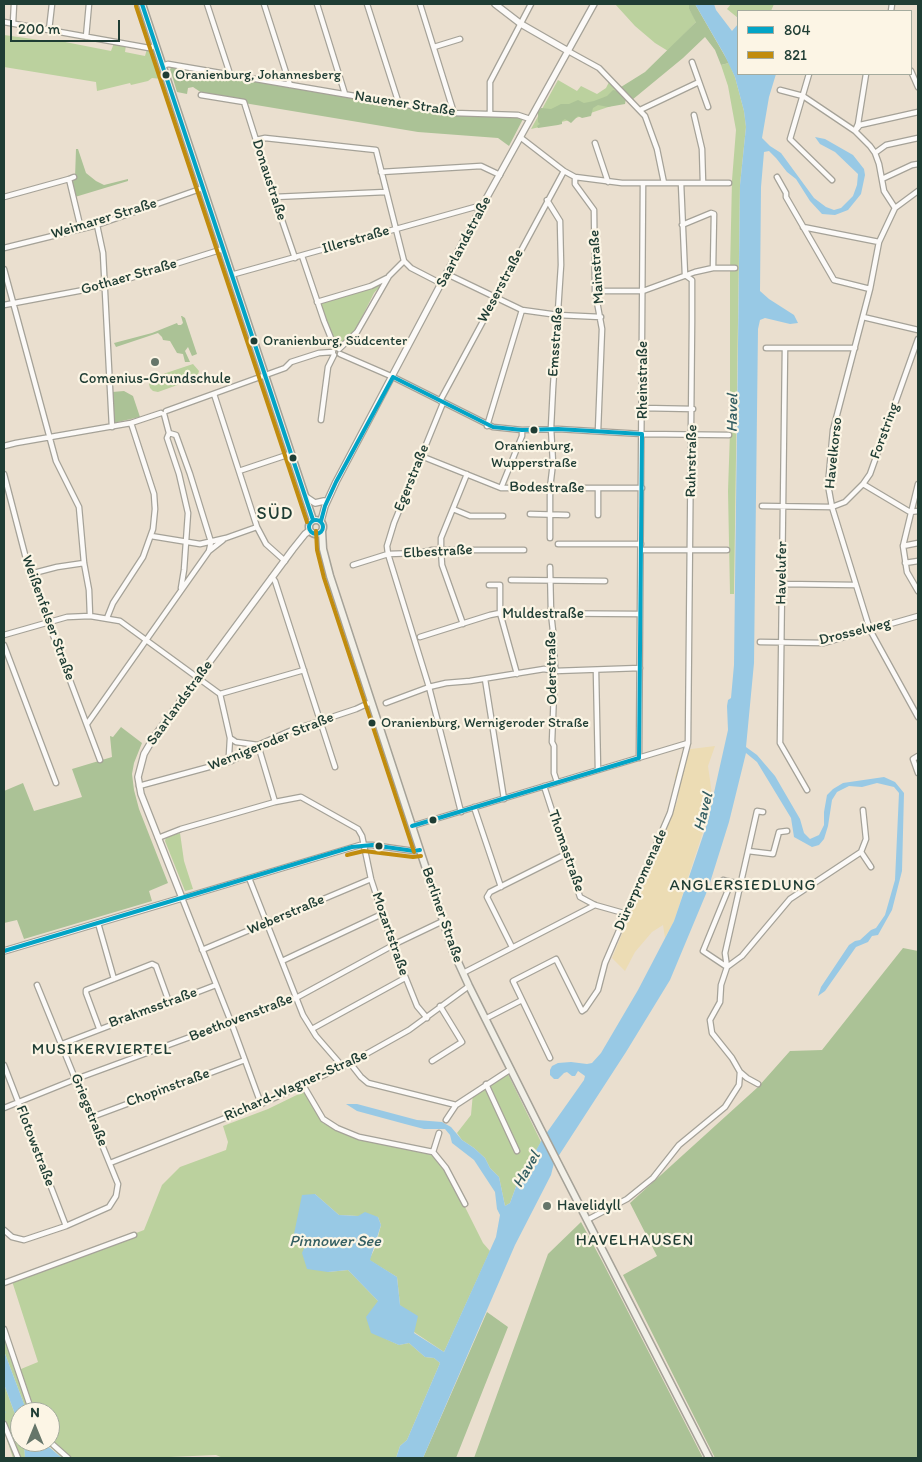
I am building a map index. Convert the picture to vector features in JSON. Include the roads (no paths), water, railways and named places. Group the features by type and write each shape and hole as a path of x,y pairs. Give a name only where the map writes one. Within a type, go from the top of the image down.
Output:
{"main road":[{"path":"142,4 304,496 317,520 309,524 309,531 319,533"},
{"name":"Berliner Straße","path":"317,520 323,525 319,533 323,549 371,702 443,921 463,973 560,1168 709,1458"}],"street":[{"path":"13,23 14,4"},
{"path":"49,30 52,4"},
{"path":"86,36 89,4"},
{"path":"207,4 230,74"},
{"path":"264,4 290,85"},
{"path":"317,4 345,94"},
{"path":"368,4 399,104"},
{"path":"420,4 454,113"},
{"path":"495,4 521,24 599,68 640,110 646,118 654,140 664,183"},
{"path":"490,114 490,82 531,4"},
{"name":"Saarlandstraße","path":"317,520 481,208 594,4"},
{"path":"4,22 149,48 156,46"},
{"path":"434,47 460,40"},
{"path":"692,62 708,107"},
{"name":"Nauener Straße","path":"162,66 168,64 454,113 518,115 530,119"},
{"path":"912,73 918,87"},
{"path":"809,75 790,139 832,180"},
{"path":"855,131 858,124 866,75"},
{"path":"640,110 699,82"},
{"path":"780,90 803,96 855,131 875,154 879,164 884,191 895,208"},
{"name":"Donaustraße","path":"201,94 244,102 295,258"},
{"path":"855,131 860,125 918,112"},
{"path":"694,114 702,149 703,183"},
{"path":"520,137 564,171 575,177 608,182 729,183"},
{"path":"256,140 265,138 376,150 404,261 412,268 442,284"},
{"path":"875,154 886,145 918,138"},
{"path":"595,143 608,182"},
{"path":"882,179 918,164"},
{"path":"381,172 481,166 500,175"},
{"name":"Weserstraße","path":"441,402 564,171"},
{"name":"Mainstraße","path":"575,177 576,184 594,210 595,291 602,329 598,431"},
{"path":"4,197 71,178 81,229"},
{"path":"777,178 834,280 870,289"},
{"name":"Rheinstraße","path":"639,758 644,183"},
{"name":"Ruhrstraße","path":"681,183 685,275 692,280 688,743"},
{"name":"Weimarer Straße","path":"4,248 98,224 203,188"},
{"name":"Havelkorso","path":"918,191 895,208 879,242 870,289 834,430 828,485 832,507 870,630 918,717"},
{"path":"274,197 386,192"},
{"name":"Emsstraße","path":"547,200 560,221 561,265 551,428 553,463 550,488 550,538"},
{"name":"Illerstraße","path":"231,275 395,228 475,207 481,208"},
{"path":"682,224 710,213 714,214 713,268"},
{"path":"98,224 103,253 112,427"},
{"path":"804,228 879,242"},
{"name":"Gothaer Straße","path":"4,305 105,286 223,249"},
{"path":"302,256 336,352"},
{"path":"321,420 328,367 336,352 357,332 389,276 404,261"},
{"path":"595,291 643,291 685,275 713,268 735,268"},
{"path":"4,269 56,461 79,507 84,562 89,590 90,616"},
{"path":"448,274 522,310 558,315 601,317"},
{"path":"318,302 371,286 389,276"},
{"path":"487,426 522,310"},
{"path":"862,317 918,330"},
{"name":"Forstring","path":"832,507 845,502 870,474 918,339"},
{"path":"766,348 855,348"},
{"name":"Havelufer","path":"785,348 780,743 808,790"},
{"path":"4,446 131,423 285,368 291,362 319,353 336,352 393,377 487,426 522,430 551,428 642,434 729,435"},
{"path":"214,394 257,527 266,544 285,560"},
{"name":"Egerstraße","path":"388,554 387,546 394,523 441,402"},
{"path":"642,408 692,409"},
{"path":"163,413 170,433 167,438 188,513 184,570 179,593"},
{"path":"108,618 113,602 143,557 151,536 155,510 154,494 131,423"},
{"path":"501,488 522,436 522,430"},
{"path":"170,433 176,435 211,542 209,551"},
{"path":"239,471 290,454"},
{"name":"Bodestraße","path":"426,458 501,488 642,488"},
{"name":"Weißenfelser Straße","path":"4,474 30,574 100,760"},
{"path":"462,624 442,565 441,538 467,474"},
{"name":"Saarlandstraße","path":"317,520 324,500 336,482"},
{"path":"863,484 910,512 918,511"},
{"path":"918,484 902,546 907,572 918,591"},
{"path":"598,489 598,515"},
{"path":"304,496 315,503 324,500"},
{"path":"762,506 832,507"},
{"path":"453,509 470,516 503,516"},
{"path":"530,514 567,515"},
{"path":"151,536 200,544 226,538 257,527"},
{"name":"Saarlandstraße","path":"182,898 143,802 139,786 139,769 146,749 272,577 302,537 309,531"},
{"path":"87,724 209,551 226,538"},
{"path":"902,546 918,543"},
{"path":"558,544 641,544"},
{"name":"Elbestraße","path":"353,565 388,554 441,550 524,550"},
{"path":"641,550 728,550"},
{"path":"388,554 429,687 461,812"},
{"path":"905,563 918,561"},
{"path":"30,574 84,562"},
{"name":"Oderstraße","path":"550,567 555,671 552,742 554,746 554,773 557,782"},
{"path":"272,577 276,581 335,767"},
{"path":"511,580 604,581"},
{"path":"782,584 856,585"},
{"path":"489,585 500,585 500,613 517,674"},
{"name":"Muldestraße","path":"420,637 500,613 640,614"},
{"path":"4,634 67,617 90,616 120,620 220,694 230,738 230,761"},
{"name":"Drosselweg","path":"760,642 824,643 918,616"},
{"path":"4,644 56,783"},
{"path":"386,702 446,683 485,679 544,669 555,671 640,668"},
{"path":"220,694 304,670"},
{"path":"596,670 598,770"},
{"path":"485,679 504,799"},
{"name":"Wernigeroder Straße","path":"139,786 230,761 258,745 371,702"},
{"path":"230,738 236,742 258,745 275,802"},
{"path":"412,826 688,743"},
{"name":"Dürerpromenade","path":"522,1000 513,981 556,959 582,1011 598,990 605,963 670,813 688,743"},
{"path":"918,756 913,759 918,773"},
{"name":"Thomastraße","path":"544,786 580,897 595,905 627,914"},
{"path":"158,838 181,829 275,802 301,797 358,829 364,845"},
{"path":"474,808 501,887"},
{"path":"727,967 742,956 790,899 861,852 866,839 863,810"},
{"path":"758,1084 740,1072 732,1058 712,1033 710,1020 720,1002 721,984 727,967 726,953 757,811 763,812"},
{"path":"748,851 773,854 779,832 786,831"},
{"path":"4,951 352,847 364,845 414,851 420,850"},
{"name":"Mozartstraße","path":"364,845 371,879 393,946 416,1006 427,1018"},
{"path":"861,852 871,867"},
{"path":"512,948 487,898 490,892 566,854"},
{"path":"249,878 296,998 316,1036 343,1066"},
{"name":"Weberstraße","path":"202,950 371,879"},
{"path":"723,880 740,884"},
{"path":"727,967 703,951 728,890"},
{"path":"182,898 261,1104"},
{"path":"463,973 595,905"},
{"path":"282,962 382,914"},
{"name":"Beethovenstraße","path":"4,1108 76,1079 296,998 443,921"},
{"path":"98,923 114,979"},
{"path":"99,1028 86,990 152,964 156,966 169,1002"},
{"path":"312,1029 405,978"},
{"name":"Griegstraße","path":"37,985 118,1184 116,1196 109,1207 66,1226"},
{"name":"Brahmsstraße","path":"62,1044 99,1028 216,985"},
{"name":"Richard-Wagner-Straße","path":"110,1163 261,1104 350,1063 427,1018 440,1006 469,986"},
{"path":"485,1019 522,1000 550,1058"},
{"path":"432,1061 462,1042 440,1006"},
{"name":"Chopinstraße","path":"92,1117 245,1060"},
{"path":"350,1063 360,1078 368,1083 456,1105"},
{"name":"Flotowstraße","path":"4,1065 66,1226"},
{"path":"446,1120 456,1105 511,1069"},
{"path":"587,1220 628,1199 653,1178 679,1145 725,1107 740,1085 740,1072"},
{"path":"486,1084 517,1151"},
{"path":"303,1085 323,1119 337,1128 359,1137 433,1152 446,1168 465,1204"},
{"path":"433,1152 439,1133"},
{"path":"4,1230 12,1237 24,1240 66,1226"},
{"path":"4,1283 134,1235"},
{"path":"4,1330 29,1402"},
{"path":"4,1424 18,1458"}],"water":[{"path":"695,4 714,4 716,10 732,31 737,25 737,75 776,75 769,97 762,138 781,153 814,198 826,207 834,210 841,208 853,196 858,174 835,152 820,144 815,137 825,139 853,155 864,169 865,175 861,194 848,210 835,215 822,214 810,201 796,179 787,172 769,151 764,152 761,187 760,291 794,315 798,323 790,324 765,318 760,320 758,329 754,663 746,747 757,755 775,776 800,819 804,833 810,839 819,835 824,825 827,795 833,789 843,783 884,777 895,782 904,793 902,871 892,910 878,935 872,936 868,942 856,947 825,991 818,996 821,987 849,945 860,940 876,928 885,915 895,880 899,793 894,787 877,783 862,787 849,786 837,792 832,800 824,839 819,845 812,847 794,837 791,818 757,762 746,753 729,822 708,889 670,980 554,1163 551,1175 515,1245 423,1458 396,1458 400,1446 407,1440 440,1363 434,1358 425,1357 409,1343 399,1345 371,1333 366,1317 378,1301 348,1270 328,1272 307,1269 302,1253 306,1244 299,1241 294,1234 302,1195 315,1194 339,1215 358,1216 365,1212 378,1217 381,1225 370,1260 397,1277 400,1305 418,1316 414,1333 444,1352 496,1237 500,1215 497,1209 495,1192 474,1160 452,1143 450,1135 445,1129 424,1129 357,1111 346,1104 357,1104 417,1120 442,1122 451,1127 462,1140 485,1158 490,1168 499,1177 505,1206 510,1203 517,1184 543,1138 584,1080 585,1076 578,1071 575,1076 567,1072 558,1079 554,1079 550,1075 552,1066 558,1063 571,1062 592,1063 601,1053 638,990 674,921 707,824 728,730 727,706 728,700 731,698 734,665 740,185 746,127 735,77"},
{"path":"4,1351 23,1402 11,1402 4,1384"},
{"path":"25,1452 55,1452 62,1458 25,1458"}],"waterway":[{"path":"4,1408 4,1414"}],"place":[{"name":"Oranienburg, Johannesberg","path":"166,75"},
{"name":"Oranienburg, Südcenter","path":"254,341"},
{"name":"Comenius-Grundschule","path":"155,362"},
{"name":"Oranienburg, Wupperstraße","path":"534,430"},
{"name":"Oranienburg, Wernigeroder Straße","path":"372,723"},
{"name":"Havelidyll","path":"547,1206"}],"district":[{"name":"SÜD","path":"275,514"},
{"name":"ANGLERSIEDLUNG","path":"743,886"},
{"name":"MUSIKERVIERTEL","path":"102,1050"},
{"name":"HAVELHAUSEN","path":"635,1241"}],"water label":[{"name":"Havel","path":"733,413"},
{"name":"Havel","path":"704,812"},
{"name":"Havel","path":"527,1170"},
{"name":"Pinnower See","path":"335,1242"}]}
